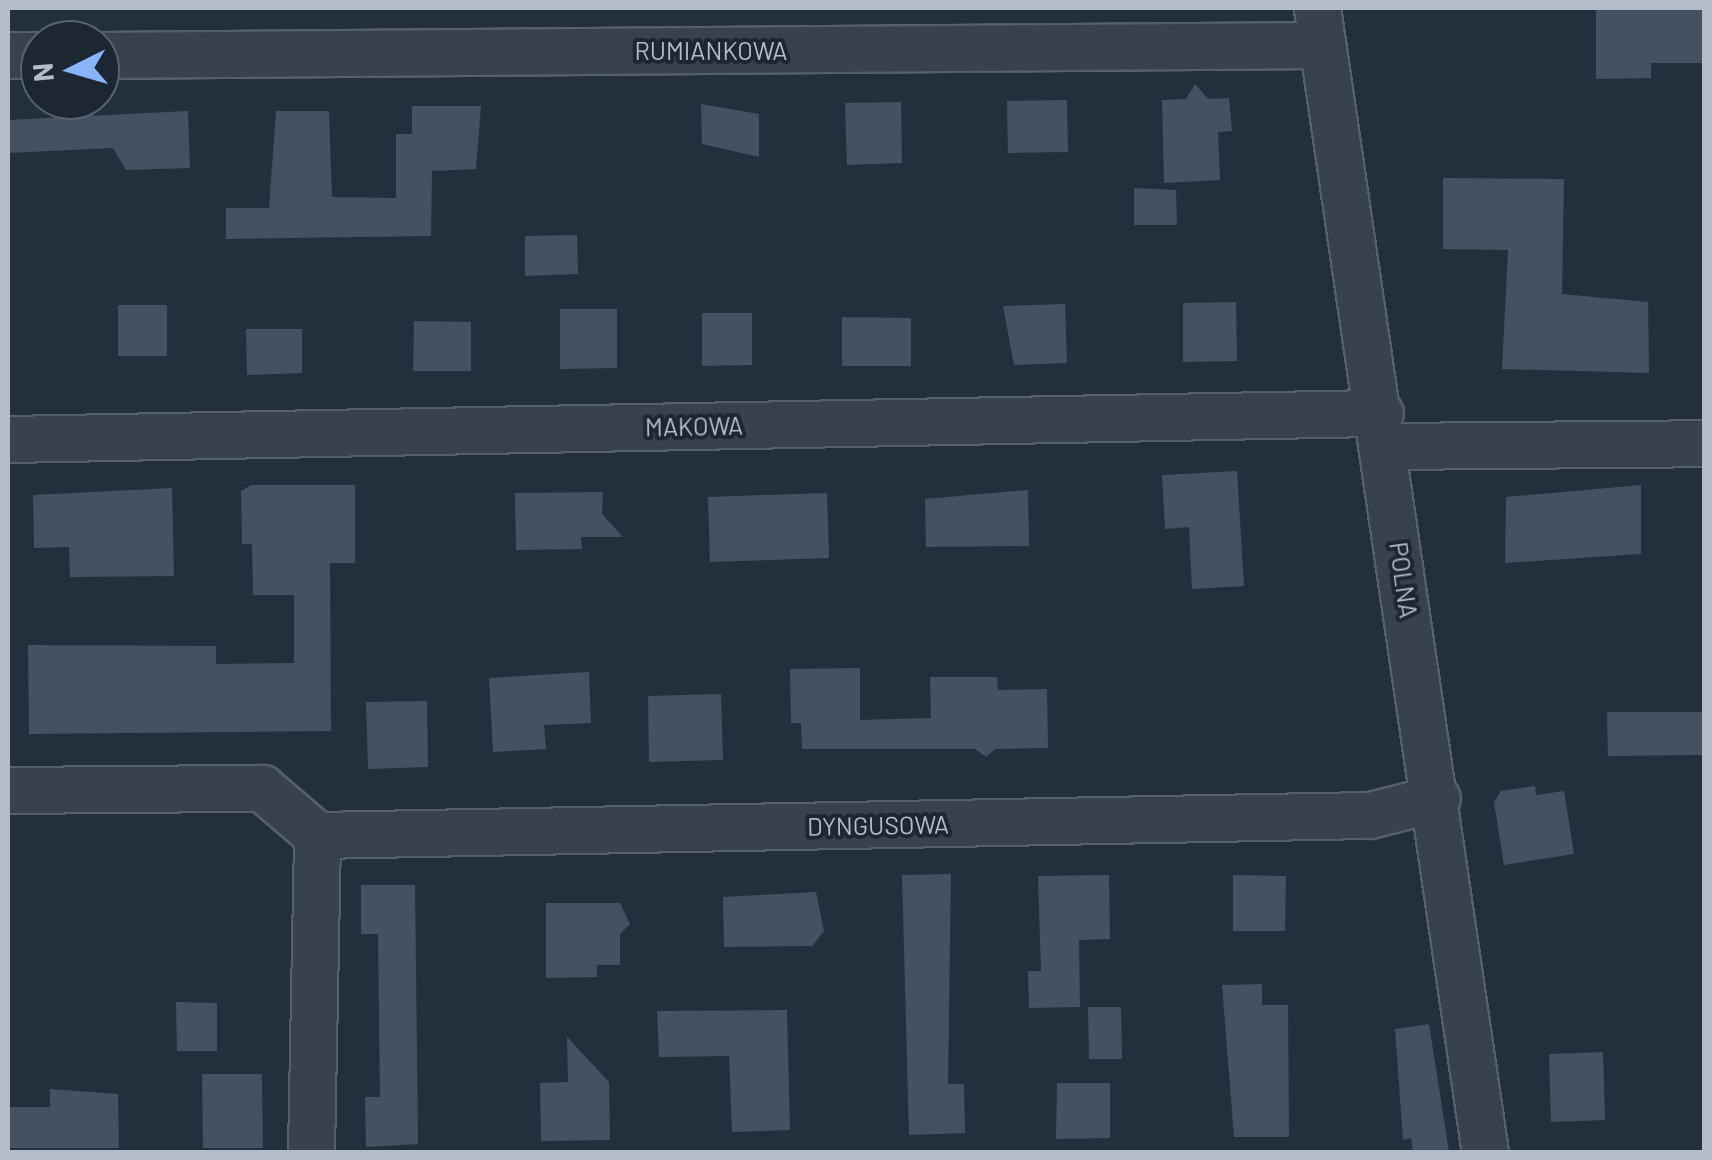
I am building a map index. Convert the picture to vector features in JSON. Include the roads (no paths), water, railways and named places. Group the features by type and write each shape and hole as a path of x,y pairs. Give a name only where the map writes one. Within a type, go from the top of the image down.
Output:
{"street":[{"name":"RUMIANKOWA","path":"120,55 1320,26"},
{"name":"POLNA","path":"1320,26 1437,798 1485,1152"},
{"name":"MAKOWA","path":"8,439 1382,429 1704,443"},
{"path":"8,790 262,788 316,836 311,1152"},
{"name":"DYNGUSOWA","path":"316,836 1370,815 1437,798"}]}
